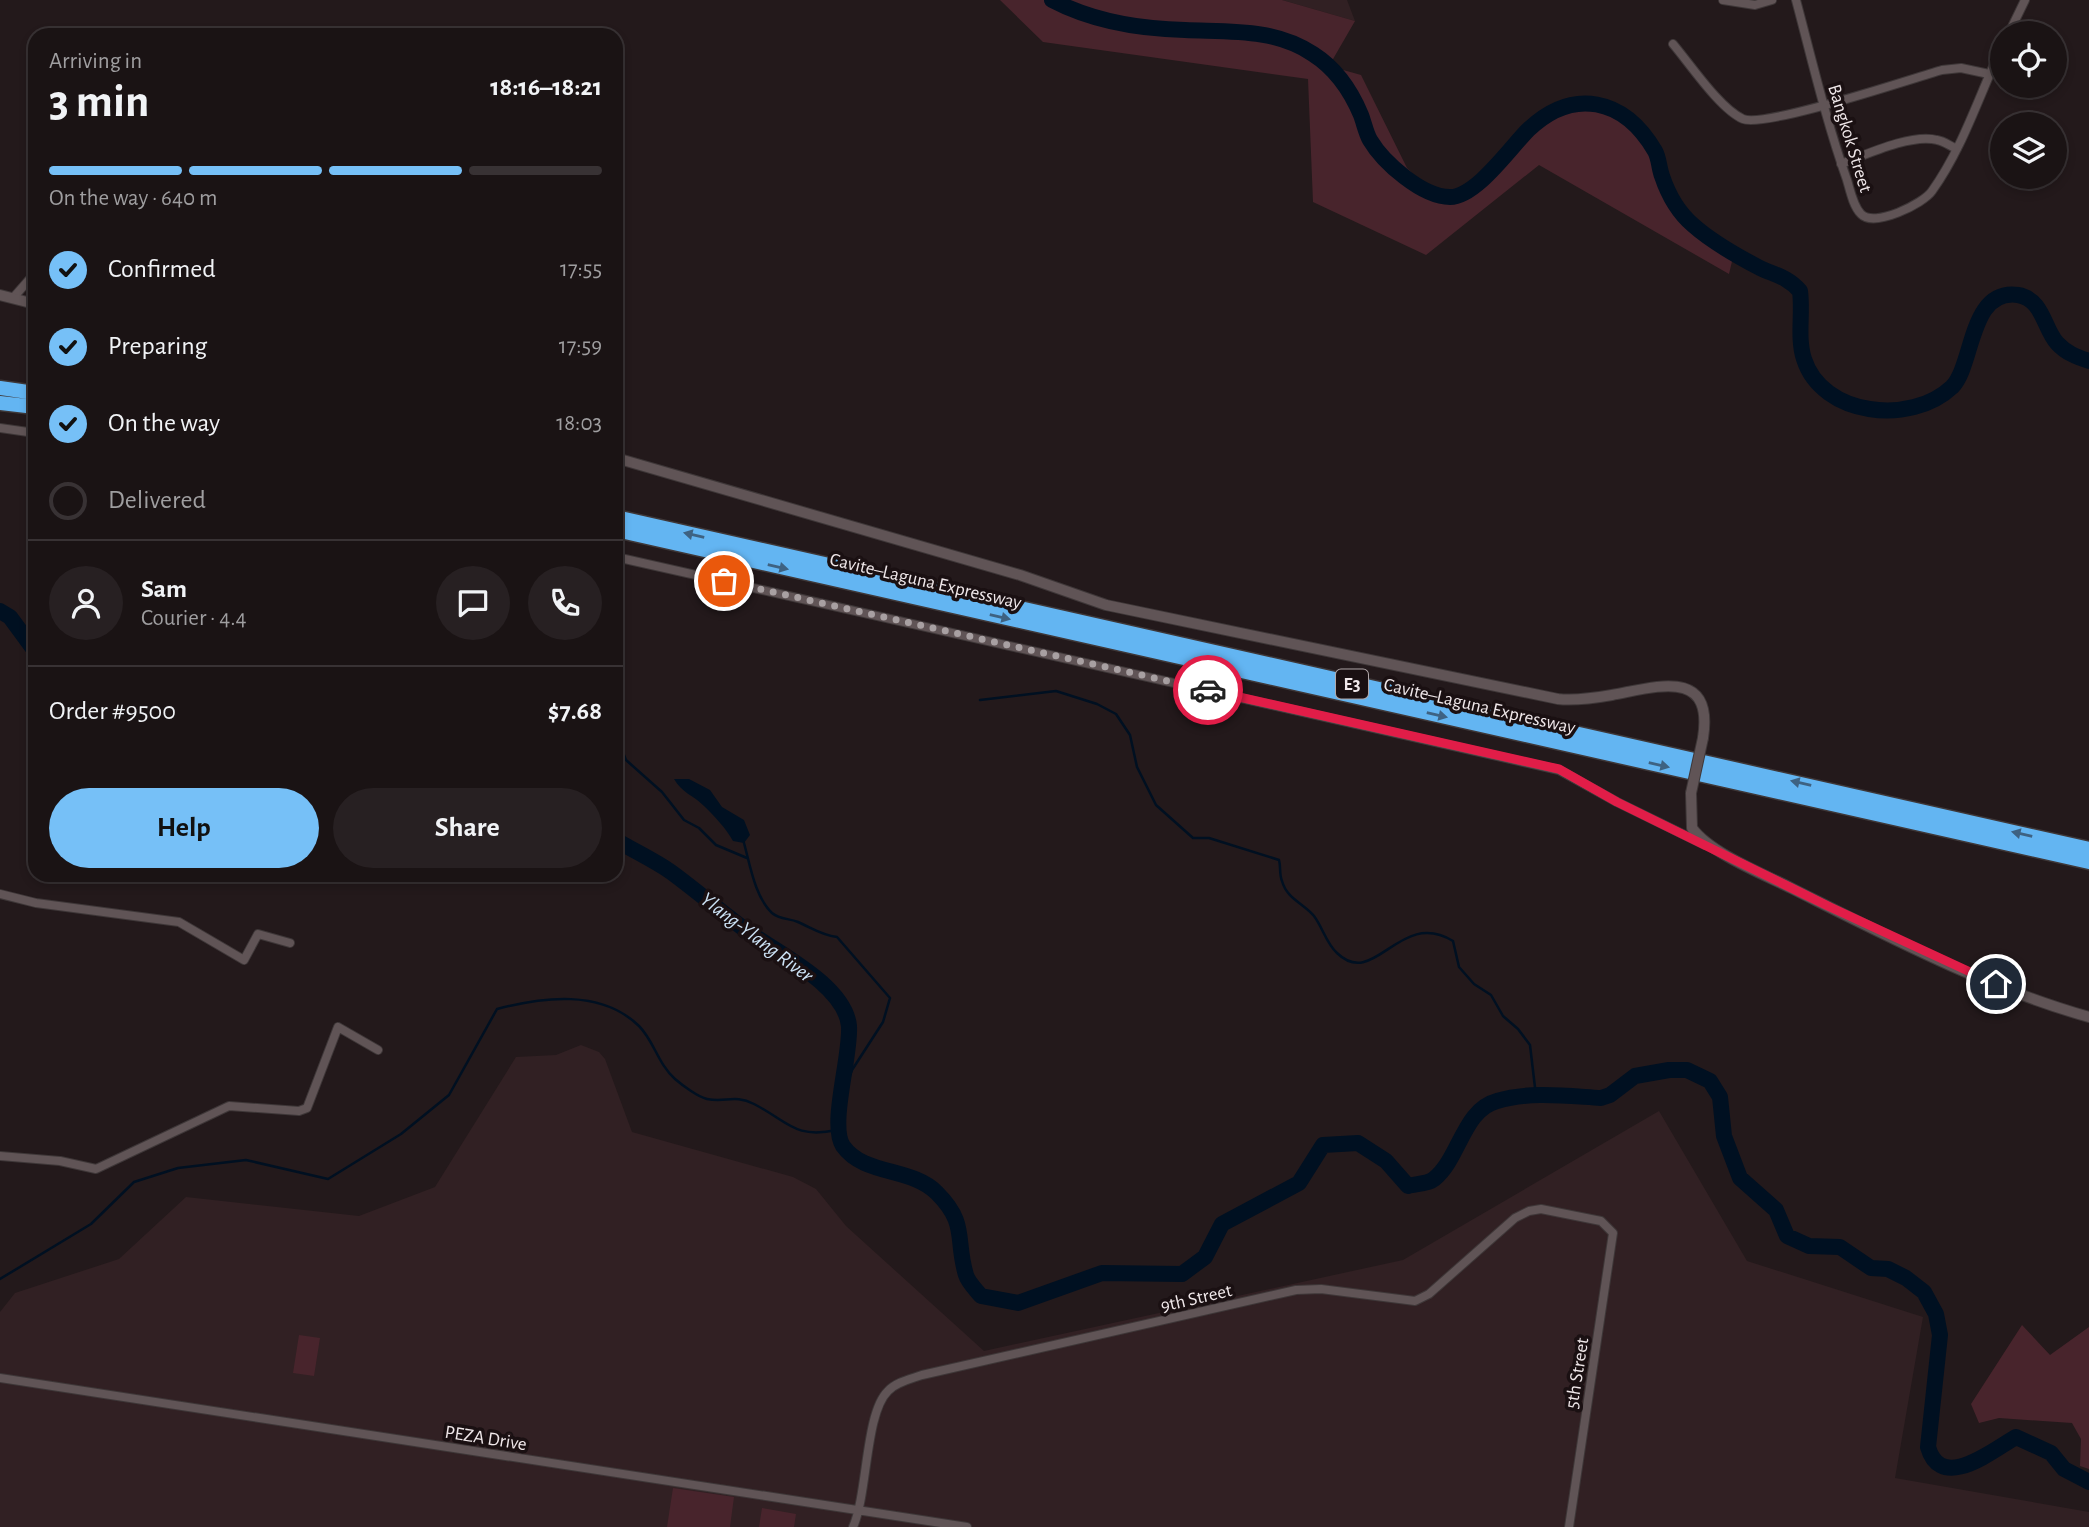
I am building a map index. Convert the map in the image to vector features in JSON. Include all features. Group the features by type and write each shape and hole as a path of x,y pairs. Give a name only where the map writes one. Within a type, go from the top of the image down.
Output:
{"highway":[{"path":"0,388 28,392"},
{"path":"0,402 28,406"},
{"name":"Cavite–Laguna Expressway","path":"623,519 2089,849"},
{"name":"Cavite–Laguna Expressway","path":"623,532 2089,862"}],"street":[{"path":"1724,0 1755,5 1772,0"},
{"name":"Bangkok Street","path":"1796,0 1841,164 1858,211 1865,217 1878,219 1927,197 1957,149 1989,74"},
{"path":"2015,21 2025,0"},
{"path":"1673,44 1733,113 1751,122 1824,105 1942,70 1961,68 1989,74"},
{"path":"1841,164 1876,150 1925,139 1935,139 1957,149"},
{"path":"13,298 28,282"},
{"path":"0,295 28,302"},
{"path":"0,428 28,432"},
{"path":"623,460 1020,575 1106,605 1206,627 1558,699 1595,698 1668,685 1681,687 1695,694 1704,707 1703,737 1690,793 1692,828 1734,858"},
{"path":"623,559 1559,769 1617,802 1854,919 2027,997 2089,1017"},
{"path":"0,894 36,903 179,922 244,960 258,934 289,943"},
{"path":"0,1156 60,1161 96,1169 229,1106 299,1111 306,1108 338,1027 378,1050"},
{"name":"9th Street","path":"853,1527 860,1510 876,1413 888,1391 897,1384 922,1375 1296,1290 1321,1289 1415,1301 1429,1294 1515,1218 1528,1211 1541,1209 1601,1221 1608,1225"},
{"name":"5th Street","path":"1569,1527 1613,1233 1608,1225"},
{"name":"PEZA Drive","path":"0,1378 967,1527"},
{"name":"9th Street","path":"860,1510 862,1527"}],"shaded area":[{"path":"1000,0 1282,0 1355,21 1329,66 1361,75 1407,168 1431,192 1449,197 1468,192 1503,157 1526,126 1575,101 1597,104 1639,129 1656,153 1674,202 1691,223 1734,253 1729,274 1539,165 1426,255 1313,202 1308,79 1043,42"},
{"path":"1282,0 1347,0 1355,21"},
{"path":"581,1045 599,1052 605,1059 632,1132 793,1177 816,1189 846,1226 984,1351 1403,1260 1659,1111 1747,1261 1923,1317 1895,1478 2089,1512 2089,1527 0,1527 0,1312 15,1293 119,1259 186,1197 359,1216 435,1187 516,1057 556,1055"},
{"path":"2022,1325 2050,1355 2089,1327 2089,1469 2080,1466 2081,1439 2072,1423 1999,1418 1979,1423 1971,1404"},
{"path":"299,1335 320,1338 314,1376 293,1373"},
{"path":"673,1488 734,1497 730,1527 667,1527"},
{"path":"762,1508 796,1514 794,1527 759,1527"}],"water":[{"path":"674,779 689,779 710,790 722,807 744,820 750,835 744,843 733,841 712,814"}],"waterway":[{"path":"1052,0 1083,13 1133,26 1251,33 1298,46 1321,60 1342,81 1357,106 1370,140 1384,158 1404,177 1439,195 1450,197 1471,189 1545,116 1580,104 1597,104 1613,110 1628,119 1655,151 1667,190 1688,220 1725,248 1786,279 1800,291 1804,359 1814,378 1829,393 1848,403 1869,409 1892,410 1914,407 1935,399 1952,387 1965,362 1981,315 1990,303 2002,296 2018,295 2033,302 2057,343 2068,352 2089,361"},
{"name":"Ylang-Ylang River","path":"0,611 10,617 28,641"},
{"path":"980,700 1056,691 1097,704 1116,714 1130,735 1137,767 1156,805 1193,838 1209,838 1279,860 1281,878 1291,897 1314,916 1333,949 1351,962 1364,962 1376,957 1417,934 1434,934 1453,941 1459,967 1474,984 1491,995 1503,1016 1518,1029 1530,1045 1536,1096"},
{"path":"623,752 626,760 662,792 684,820 699,828 716,845 747,858"},
{"path":"744,843 757,890 772,913 837,937 890,998 883,1022 852,1070 842,1097"},
{"name":"Ylang-Ylang River","path":"623,844 671,872 747,931 823,983 835,997 845,1011 849,1026 838,1123 843,1146 852,1156 863,1162 915,1179 937,1193 947,1204 957,1223 966,1275 981,1296 1018,1303 1102,1273 1182,1274 1205,1257 1222,1224 1299,1183 1323,1145 1358,1143 1386,1161 1408,1186 1425,1183 1443,1170 1476,1114 1497,1101 1535,1095 1601,1098 1610,1095 1635,1076 1687,1070 1710,1081 1720,1097 1724,1136 1740,1178 1776,1210 1787,1236 1809,1246 1840,1247 1871,1268 1888,1269 1906,1278 1924,1292 1936,1314 1940,1335 1928,1447 1935,1460 1944,1467 1968,1464 2016,1437 2051,1453 2064,1469 2089,1482"},
{"path":"0,1279 91,1224 134,1182 178,1168 246,1160 328,1179 401,1134 449,1095 497,1009 533,1001 571,999 607,1006 624,1014 639,1026 669,1073 699,1096 714,1100 747,1101 801,1130 837,1130"}],"way so far":[{"path":"724,581 1208,690"}],"route":[{"path":"1208,690 1559,769 1617,802 1830,907 1996,984"}]}
